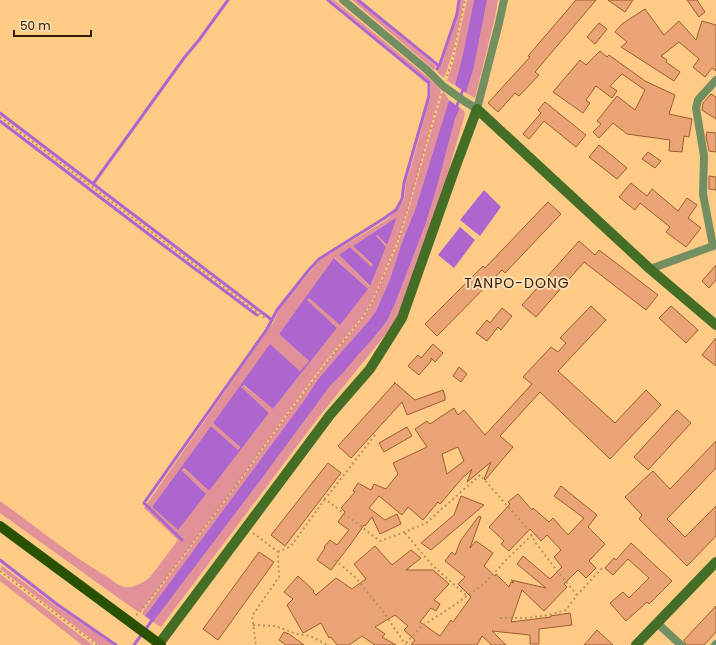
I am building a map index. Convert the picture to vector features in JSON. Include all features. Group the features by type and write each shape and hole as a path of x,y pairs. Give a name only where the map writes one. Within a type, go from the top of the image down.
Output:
{"main road":[{"path":"0,526 158,643"}],"street":[{"path":"344,0 444,86 477,109 650,269 716,325"},
{"path":"158,643 330,416 370,369 402,318 477,109 500,23 504,0"},
{"path":"650,269 715,245 703,194 704,156 696,108 698,100 716,80"},
{"path":"636,645 716,562"},
{"path":"657,623 681,645"}],"path":[{"path":"128,621 142,610 235,487 286,416 362,318 374,299 397,244 452,62 465,0"},
{"path":"0,117 266,319"},
{"path":"278,552 291,546 325,499 375,435"},
{"path":"325,499 380,541 426,523 480,475 528,529 558,572 577,595"},
{"path":"245,528 278,552"},
{"path":"405,532 432,565 467,596"},
{"path":"334,560 356,578 382,610 406,644 422,626 485,583 532,535"},
{"path":"256,645 252,616 279,577 278,552"},
{"path":"500,618 525,618 549,615 566,610 577,595 603,567"},
{"path":"0,571 97,645"},
{"path":"253,625 275,626 297,634 310,636 328,645"}],"shaded area":[{"path":"331,0 334,0 429,78 441,90 408,208 396,244 373,299 362,317 326,361 235,487 142,610 138,612 0,513 0,501 65,549 120,585 125,587 135,586 150,577 178,540 144,508 274,321 279,309 320,260 385,221 397,210 404,200 406,182 431,94 431,83","holes":["397,217 386,245 377,235 375,236 386,247 369,286 339,255 350,247 371,268 373,266 353,246","335,258 367,289 340,324 309,298 307,300 337,328 273,409 243,385 241,388 269,413 209,491 183,468 181,470 178,530 152,507 211,426 238,450 240,447 213,423 270,345 300,371 309,361 279,334"]},
{"path":"352,0 356,0 436,66 434,70"},
{"path":"460,0 464,0 460,20 448,69 444,78 437,72 442,64 458,14"},
{"path":"467,0 474,0 455,85 447,81 453,63"},
{"path":"474,0 487,0 474,67 466,93 455,85"},
{"path":"487,0 498,0 475,98 466,93 474,67"},
{"path":"443,91 449,100 416,207 401,245 390,279 376,311 319,378 303,402 145,616 142,614 143,611 327,362 363,318 374,299 398,244"},
{"path":"449,100 460,108 455,119 426,223 387,321 344,372 330,386 153,622 145,616 303,402 319,378 376,311 390,279 401,245 416,207"},
{"path":"460,108 465,114 440,200 409,289 394,324 318,418 161,627 153,622 330,386 344,372 387,321 426,223 455,119"},
{"path":"484,190 501,207 480,236 460,220"},
{"path":"397,217 387,245 377,235 376,236 386,247 370,286 339,255 350,247 371,267 373,265 353,246"},
{"path":"460,227 475,240 454,268 438,255"},
{"path":"334,258 368,289 340,325 309,298 307,300 337,328 273,409 244,385 241,387 269,413 209,491 184,468 181,470 206,494 178,530 152,507 211,426 238,450 240,447 213,423 270,344 300,371 309,361 279,334"},
{"path":"2,566 56,606 114,645 99,645 0,569"},
{"path":"0,574 93,645 82,645 0,581"}],"building":[{"path":"576,0 596,0 535,72 539,75 519,96 515,93 498,112 488,103 530,57 528,56"},
{"path":"608,0 633,0 625,12"},
{"path":"687,0 697,0 705,12 699,17"},
{"path":"645,9 664,35 679,21 696,40 702,21 716,25 716,71 712,68 705,77 693,67 699,59 679,42 661,56 667,60 666,62 680,72 674,81 621,47 627,42 615,32 622,24"},
{"path":"599,23 607,29 595,44 587,37"},
{"path":"600,51 607,57 609,55 645,81 675,95 669,114 692,119 689,137 684,136 682,152 669,151 670,140 627,134 613,123 599,138 593,132 601,124 597,121 617,96 635,110 645,90 622,74 610,86 617,91 612,98 596,86 586,100 590,103 583,113 553,92 580,60 586,65"},
{"path":"711,94 716,97 716,119 702,110 703,103"},
{"path":"545,102 586,135 576,147 544,121 529,139 523,134 541,113 538,110"},
{"path":"707,132 716,133 716,152 709,151 706,136"},
{"path":"599,145 627,168 617,179 589,157"},
{"path":"648,152 661,161 655,168 642,159"},
{"path":"709,176 716,177 716,190 709,189"},
{"path":"631,183 647,196 652,189 678,211 687,198 697,205 688,218 701,228 686,247 666,232 670,227 640,203 635,210 619,197"},
{"path":"548,202 561,214 505,273 502,270 437,336 425,324 483,266 485,268"},
{"path":"579,241 595,255 599,250 658,295 646,310 584,262 536,317 522,305"},
{"path":"716,265 716,280 709,288 702,281"},
{"path":"591,306 606,320 558,371 615,423 646,390 661,405 610,459 540,392 500,436 513,447 485,480 484,479 491,462 467,482 472,469 440,504 438,502 423,520 408,507 402,515 379,496 369,508 385,520 397,514 401,524 380,534 372,517 365,526 364,525 331,570 317,560 325,548 324,547 330,540 337,545 349,530 338,522 345,512 341,508 355,492 353,491 358,483 371,490 374,484 386,489 398,474 393,463 427,447 415,429 427,421 430,424 454,408 458,415 464,410 485,435 532,384 523,377 551,347 558,352 566,343 560,338","holes":["458,447 464,461 447,474 442,454"]},
{"path":"671,306 698,330 686,343 659,318"},
{"path":"502,308 512,316 501,330 498,327 487,341 476,333 487,320 490,323"},
{"path":"716,338 716,366 702,355"},
{"path":"433,344 443,353 435,362 431,358 431,361 419,375 408,366 418,355 421,358"},
{"path":"459,367 467,374 461,382 453,376"},
{"path":"394,382 415,400 443,390 445,400 407,415 402,402 351,458 338,446 395,383"},
{"path":"677,410 691,423 648,470 634,457"},
{"path":"407,427 412,436 384,452 379,443"},
{"path":"716,441 716,468 667,519 685,537 716,506 716,536 687,566 639,519 642,515 625,497 653,471 670,489"},
{"path":"328,463 341,473 285,546 271,535"},
{"path":"561,486 597,515 588,527 605,544 589,561 596,568 586,578 578,570 564,584 567,587 544,611 522,590 511,622 570,613 572,625 539,629 539,644 530,644 530,635 492,631 506,645 492,645 482,636 477,645 411,645 415,640 404,630 408,626 395,615 375,627 385,634 382,637 396,645 375,645 362,636 349,645 337,645 331,637 329,638 321,623 303,633 287,605 293,599 284,592 298,576 314,591 313,592 316,595 336,578 352,589 366,579 354,564 375,546 392,565 411,550 421,558 406,570 433,570 449,584 434,600 440,604 436,611 431,608 420,622 440,636 451,620 453,622 471,597 458,584 465,577 445,561 452,552 455,555 461,540 479,516 481,517 470,548 476,541 493,553 484,566 495,576 496,574 509,587 511,582 514,583 511,580 546,588 517,564 523,556 550,579 562,567 554,557 561,550 547,535 541,541 530,529 509,551 501,544 504,541 489,527 510,504 508,502 518,494 532,510 533,508 549,522 553,518 568,535 584,518 554,496"},
{"path":"461,496 484,505 431,550 421,543 454,515"},
{"path":"631,543 672,581 649,604 647,602 626,621 610,603 623,592 629,598 649,578 628,559 613,575 605,568 614,558 616,560"},
{"path":"259,552 274,562 218,640 203,629"},
{"path":"716,606 716,632 704,645 686,645 684,640"},
{"path":"597,630 613,645 584,645"},
{"path":"284,632 304,645 286,645 279,640"}],"waterway":[{"path":"93,184 228,0"},
{"path":"328,0 429,83"},
{"path":"358,0 439,66"},
{"path":"437,69 457,14 459,0"},
{"path":"182,540 144,503 267,329 277,310 308,271 319,259 396,210 402,199 404,183 429,96 429,82"},
{"path":"456,108 464,87"},
{"path":"0,113 272,320"},
{"path":"0,121 257,315"},
{"path":"0,560 58,605 116,645"},
{"path":"134,645 153,619"}],"district":[{"name":"TANPO-DONG","path":"517,283"}]}
